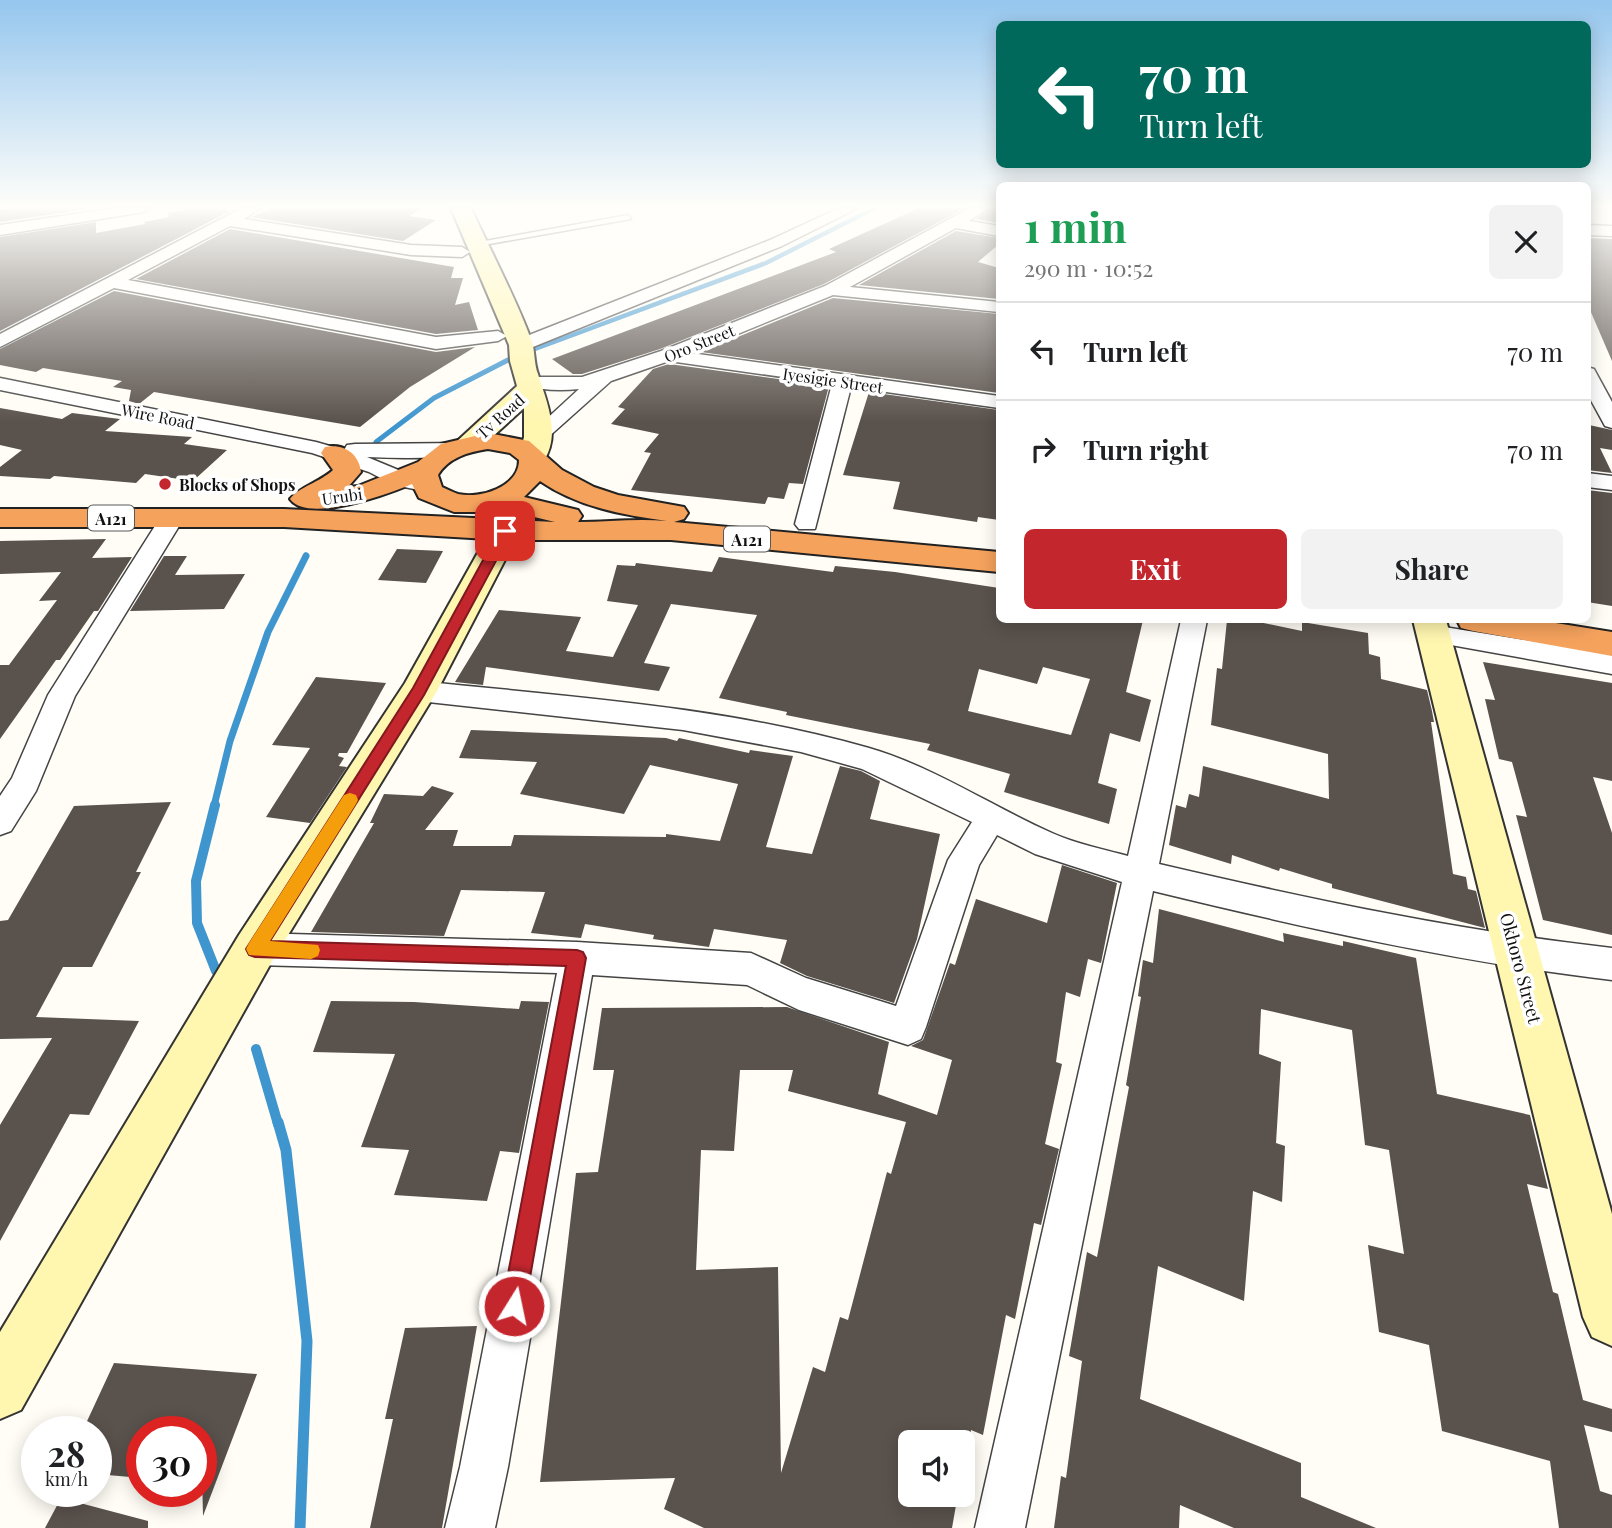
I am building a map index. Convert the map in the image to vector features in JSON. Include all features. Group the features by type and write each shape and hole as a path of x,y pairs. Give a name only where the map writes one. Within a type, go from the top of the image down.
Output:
{"highway":[{"name":"A121","path":"418,477 434,460 461,446 507,442 536,452 556,481 583,496 637,508 996,540"},
{"name":"A121","path":"293,509 332,487 348,472 346,464 326,451"},
{"name":"A121","path":"502,515 534,474 536,452"},
{"path":"418,477 429,492 450,502"},
{"name":"Urubi","path":"0,503 293,509 347,498 418,477"},
{"name":"A121","path":"0,518 223,518 293,509 360,509 450,502 502,515"},
{"name":"A121","path":"293,509 502,515 547,513 666,532 996,562"},
{"path":"1581,623 1612,628"},
{"path":"1444,624 1612,644"}],"street":[{"path":"0,341 115,279"},
{"name":"Tv Road","path":"480,279 504,350 525,370"},
{"name":"Tv Road","path":"484,279 525,370 540,415 536,452"},
{"path":"525,370 704,279"},
{"name":"Oro Street","path":"525,370 563,385 602,379 831,290 850,279"},
{"path":"110,282 436,343 498,336"},
{"path":"831,290 996,307"},
{"name":"Iyesigie Street","path":"668,355 996,402"},
{"name":"Tv Road","path":"461,446 525,370"},
{"name":"Oro Street","path":"536,452 602,379"},
{"path":"807,524 844,381"},
{"path":"1591,381 1612,422"},
{"name":"Wire Road","path":"0,384 326,451 418,477"},
{"name":"Wire Road","path":"326,451 422,452 461,446"},
{"path":"1591,480 1612,483"},
{"path":"0,1389 255,949 419,691 502,515"},
{"path":"0,822 13,783 62,695 172,518"},
{"path":"1000,1528 1193,623"},
{"path":"1444,624 1612,664"},
{"name":"Okhoro Street","path":"1444,624 1517,953 1612,1317"},
{"path":"419,691 683,719 801,741 870,760 1046,845 1141,874 1250,900 1517,953 1612,964"},
{"path":"255,949 577,958 751,969 799,993 908,1027 964,860 992,817"},
{"path":"471,1528 577,958"}],"building":[{"path":"0,279 99,279 0,331"},
{"path":"138,279 463,279 455,305 469,302 478,330 436,334"},
{"path":"764,279 833,279 660,349 582,374 573,374 552,359"},
{"path":"869,279 996,279 996,299 859,285"},
{"path":"1591,279 1612,279 1612,361 1591,312"},
{"path":"114,291 436,352 475,347 410,387 360,427 154,392 139,404 129,401 131,390 113,387 122,381 43,368 36,372 0,365 0,349"},
{"path":"833,298 996,314 996,393 701,352"},
{"path":"669,364 829,386 803,484 789,483 784,499 768,497 765,504 631,490 651,453 644,452 659,434 611,424 625,409 618,407 653,369"},
{"path":"869,392 996,410 996,520 978,517 977,522 893,509 900,482 843,475"},
{"path":"0,408 62,419 72,413 120,419 105,431 192,437 184,444 227,450 193,481 145,474 136,483 54,476 50,479 0,476 0,467 22,450 0,445"},
{"path":"1591,425 1612,430 1612,450 1600,448 1612,473 1591,470"},
{"path":"1591,490 1612,493 1612,606 1591,603"},
{"path":"106,539 92,558 132,557 98,611 94,611 60,660 56,660 0,739 0,665 9,665 57,600 39,601 61,572 0,574 0,541"},
{"path":"397,549 443,551 426,583 378,580"},
{"path":"164,556 187,556 175,575 245,574 224,609 130,611"},
{"path":"719,557 833,572 835,566 895,572 996,588 996,623 1142,623 1126,692 1151,700 1140,742 1110,733 1098,783 1117,789 1109,824 1004,792 1010,774 927,750 930,744 786,715 787,712 719,698 757,615 671,604 644,663 670,667 659,691 486,667 483,685 455,682 499,610 581,617 566,651 613,657 638,605 607,601 617,565 635,566 636,563 712,572","holes":["1043,667 1090,679 1071,735 968,711 979,669 1037,684"]},
{"path":"1227,623 1263,623 1302,631 1302,623 1308,623 1368,633 1369,654 1380,657 1381,679 1427,690 1434,722 1431,722 1453,874 1466,877 1468,889 1476,891 1485,928 1332,888 1332,884 1280,868 1279,871 1232,855 1231,864 1169,845 1176,805 1186,808 1189,794 1199,797 1203,766 1329,799 1328,754 1211,725 1217,668 1222,669"},
{"path":"1483,662 1612,683 1612,781 1593,777 1612,833 1612,935 1543,920 1516,815 1527,817 1512,762 1499,759 1485,699 1495,700"},
{"path":"316,677 386,683 347,753 339,753 338,756 344,758 339,766 347,767 310,823 266,817 310,748 272,745"},
{"path":"471,730 666,738 677,741 679,738 749,753 750,750 793,756 766,847 812,854 840,766 861,771 880,781 870,819 940,834 917,939 894,1003 807,976 780,963 787,940 714,929 709,947 653,939 654,935 585,924 581,938 531,933 545,892 461,890 444,936 311,932 374,823 370,823 384,794 423,796 432,786 454,793 425,830 458,830 453,846 511,846 514,835 666,837 666,834 720,841 738,784 650,765 624,814 520,794 537,762 459,758"},
{"path":"171,802 136,872 141,872 92,967 63,967 36,1017 139,1021 89,1115 70,1114 0,1241 0,1125 52,1038 0,1039 0,921 8,920 74,806"},
{"path":"1062,865 1117,883 1101,963 1088,959 1080,997 1066,992 1056,1062 1062,1064 1045,1144 1059,1149 1041,1225 1034,1223 1015,1319 1006,1315 983,1435 975,1430 898,1430 898,1507 956,1507 952,1528 704,1528 664,1509 675,1478 540,1482 576,1173 598,1172 614,1070 593,1070 602,1008 787,1007 889,1042 878,1094 937,1115 952,1060 911,1046 923,1040 950,963 955,965 976,899 1047,923","holes":["740,1070 793,1070 788,1091 906,1122 891,1174 887,1172 848,1320 840,1317 825,1372 813,1367 781,1473 778,1267 696,1270 701,1150 734,1151"]},
{"path":"1159,909 1284,942 1283,933 1343,946 1343,941 1416,958 1437,1094 1530,1115 1548,1189 1527,1184 1553,1292 1558,1294 1583,1400 1612,1409 1612,1432 1584,1425 1600,1491 1612,1495 1612,1528 1559,1528 1550,1461 1442,1431 1429,1345 1379,1332 1368,1245 1404,1254 1389,1150 1365,1145 1352,1030 1261,1009 1259,1054 1281,1062 1276,1143 1285,1146 1282,1202 1253,1191 1244,1301 1158,1266 1140,1399 1301,1463 1301,1497 1376,1528 1234,1528 1180,1505 1179,1528 1054,1528 1061,1476 1066,1478 1082,1361 1069,1356 1087,1252 1097,1257 1129,1087 1126,1085 1141,997 1138,996 1143,960 1153,963"},
{"path":"331,1001 414,1002 519,1009 521,1001 549,1002 519,1153 500,1151 487,1201 394,1195 409,1150 361,1147 395,1054 313,1052"},
{"path":"477,1326 442,1528 370,1528 393,1419 385,1419 405,1328"},
{"path":"114,1363 257,1374 217,1479 217,1416 126,1416 126,1477 112,1475 112,1416 89,1416"},
{"path":"56,1507 95,1507 148,1521 148,1528 45,1528"}],"waterway":[{"path":"535,349 722,279"},
{"path":"376,442 434,398 508,360 504,362"},
{"path":"214,806 230,741 268,632 306,556"},
{"path":"215,805 196,881 197,923 216,971"},
{"path":"256,1049 278,1124"},
{"path":"278,1122 286,1150 307,1341 300,1528"}],"slow traffic":[{"path":"311,950 255,949 350,800"}],"place":[{"name":"Blocks of Shops","path":"165,484"}],"route":[{"path":"505,531 419,691 255,949 577,958 514,1306"}]}
